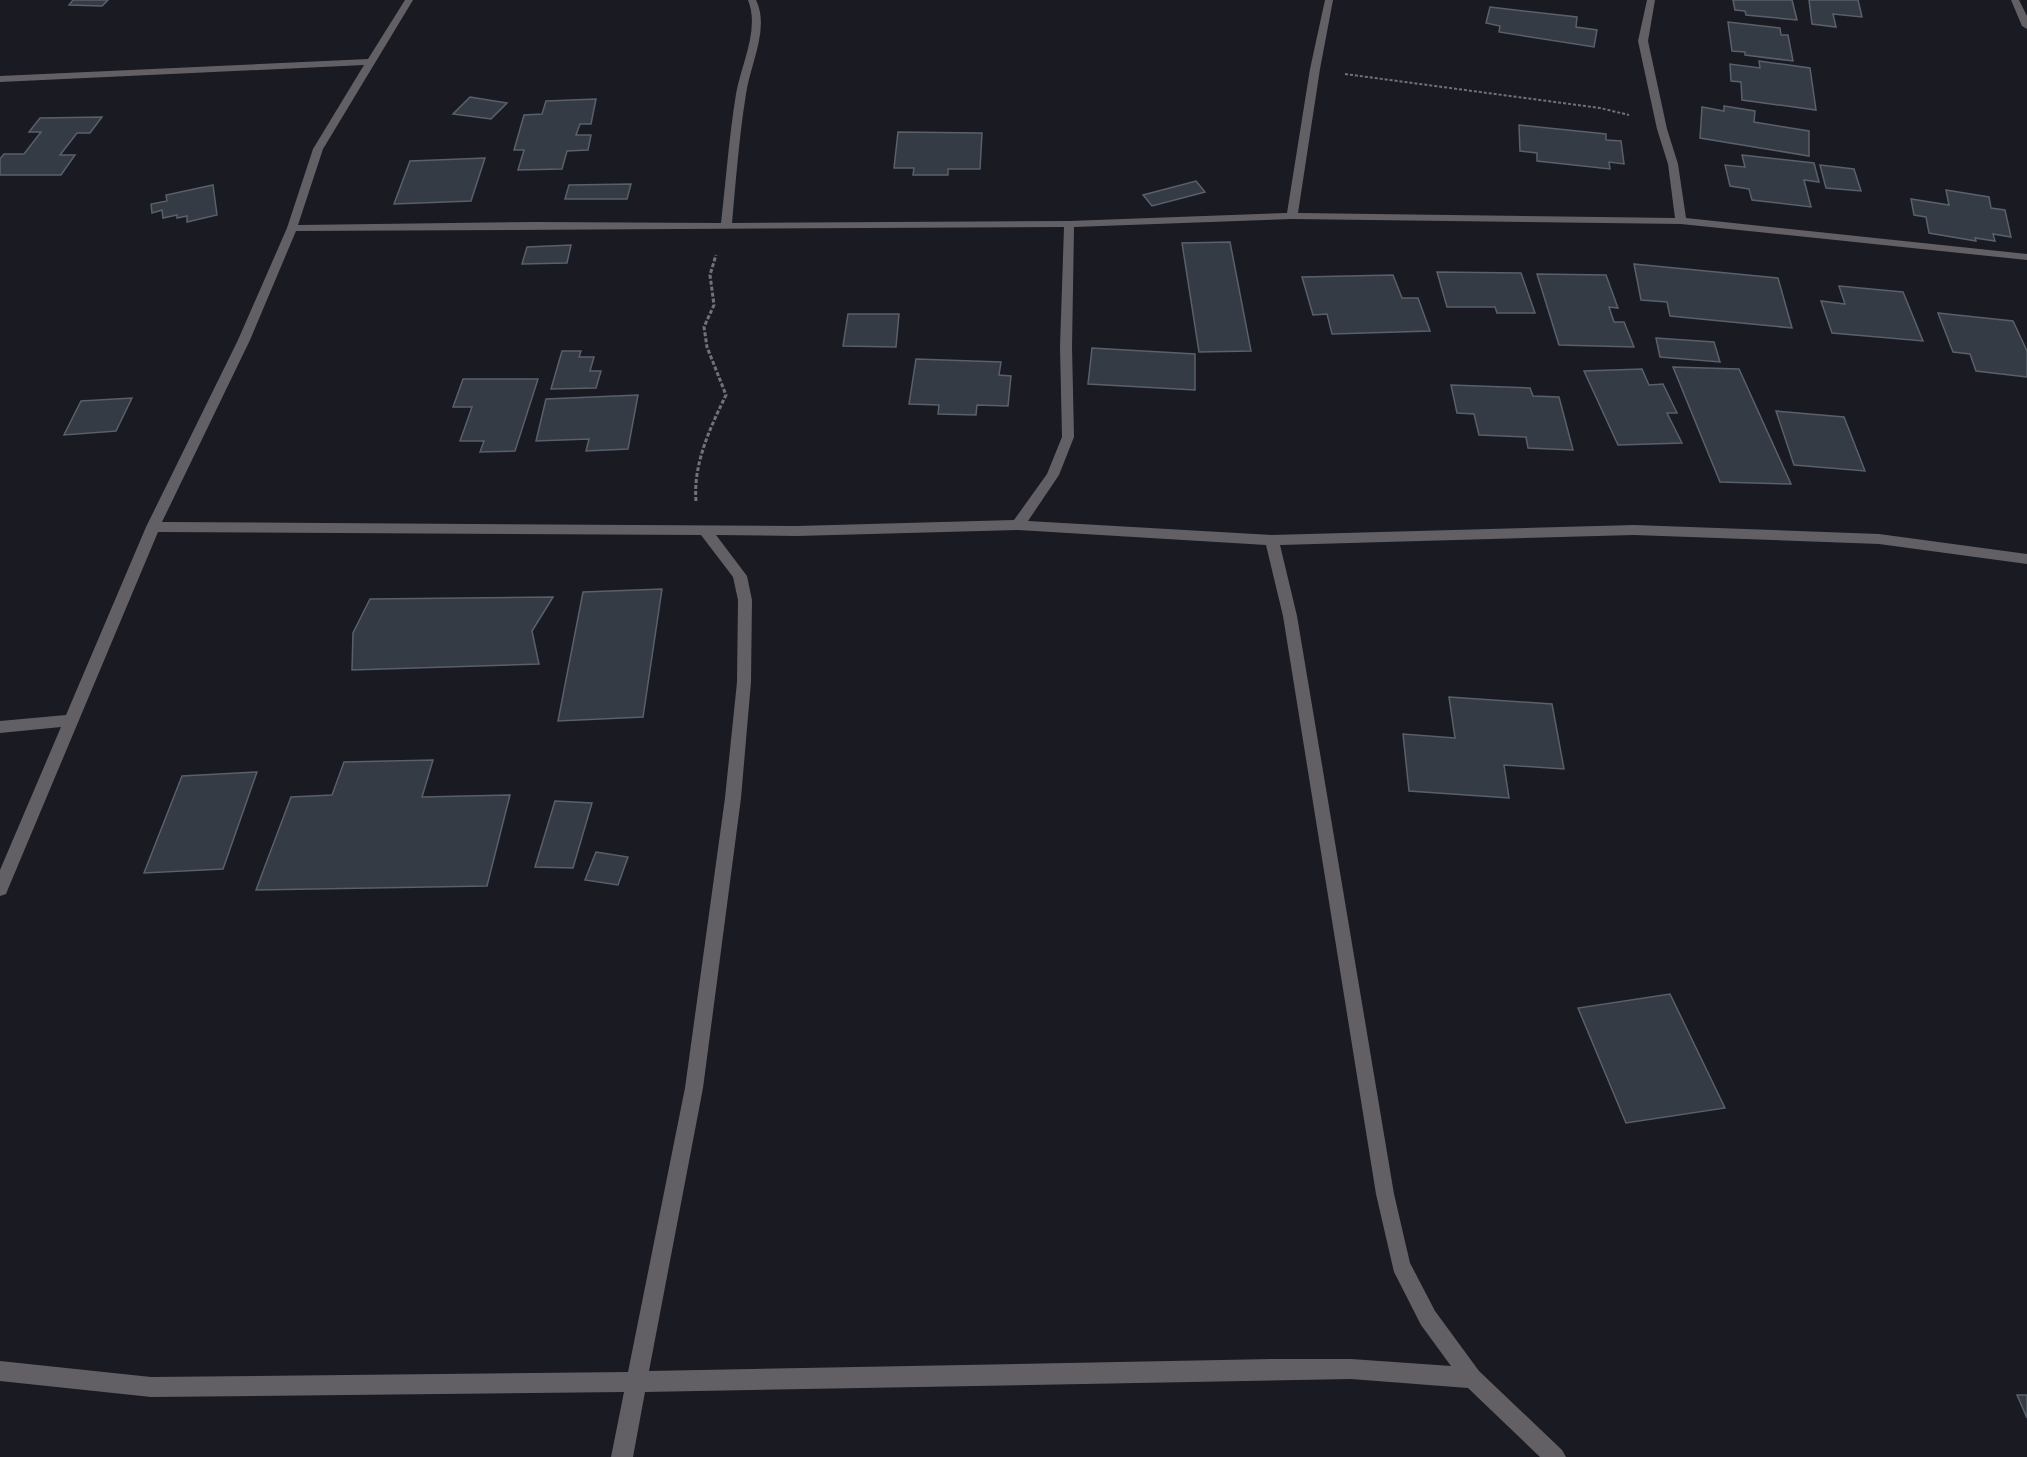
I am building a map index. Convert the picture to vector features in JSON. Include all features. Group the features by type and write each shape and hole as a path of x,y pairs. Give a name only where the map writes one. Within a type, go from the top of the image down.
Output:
{"street":[{"path":"0,889 153,527 244,340 292,228 318,149 409,0"},
{"path":"726,226 741,93 754,39 757,11 752,0"},
{"path":"1292,216 1315,69 1329,0"},
{"path":"1651,0 1643,41 1662,129 1673,164 1681,221"},
{"path":"2015,0 2027,26"},
{"path":"0,79 373,62"},
{"path":"292,228 1069,224 1292,216 1681,221 2027,258"},
{"path":"1018,525 1053,475 1068,437 1066,347 1069,224"},
{"path":"153,527 796,531 1018,525 1272,540 1634,530 1879,539 2027,559"},
{"path":"622,1457 694,1088 733,798 744,682 745,600 740,576 704,530"},
{"path":"1272,540 1290,616 1385,1194 1401,1264 1428,1318 1472,1378 1555,1457"},
{"path":"0,727 73,720"},
{"path":"0,1371 151,1387 635,1382 1274,1369 1351,1369 1472,1378"}],"path":[{"path":"1315,69 1377,80 1600,108 1629,115 1662,129"},
{"path":"704,530 694,497 699,466 716,414 726,395 706,347 704,327 714,305 710,274 726,226"}],"building":[{"path":"73,0 108,0 102,6 69,5"},
{"path":"1733,0 1792,0 1797,20 1746,15 1745,11 1735,10"},
{"path":"1809,0 1858,0 1862,17 1833,14 1836,27 1812,24"},
{"path":"1490,7 1577,17 1576,27 1597,30 1594,47 1499,32 1500,26 1486,23"},
{"path":"1728,22 1780,28 1781,35 1788,35 1793,61 1745,55 1745,52 1732,51"},
{"path":"1759,61 1810,68 1816,110 1742,100 1741,82 1731,81 1730,64 1760,68"},
{"path":"470,97 507,103 491,119 453,114"},
{"path":"596,99 591,124 580,124 576,135 591,135 588,150 567,151 562,169 518,170 524,150 514,150 524,115 542,114 546,101"},
{"path":"1724,106 1755,111 1754,122 1809,131 1809,156 1700,138 1702,107 1724,111"},
{"path":"102,117 90,133 77,133 60,155 75,155 61,175 0,175 0,159 4,154 24,154 41,132 29,132 40,118"},
{"path":"1519,125 1606,134 1606,140 1621,141 1624,164 1609,162 1610,169 1537,161 1537,153 1520,151"},
{"path":"898,132 982,133 980,169 948,169 948,175 913,175 914,168 894,168"},
{"path":"1742,155 1814,163 1819,182 1804,180 1811,207 1752,200 1749,189 1730,186 1725,165 1745,167"},
{"path":"485,158 471,201 394,204 410,161"},
{"path":"1820,165 1854,169 1861,191 1826,188"},
{"path":"1196,181 1205,192 1152,206 1143,195"},
{"path":"631,184 627,199 565,199 569,185"},
{"path":"213,185 217,215 187,222 187,216 177,218 177,215 163,218 162,210 152,213 151,204 167,201 166,195"},
{"path":"1946,190 1989,197 1991,208 2005,210 2011,237 1993,234 1995,241 1975,238 1976,241 1929,233 1926,217 1914,215 1911,199 1949,205"},
{"path":"1230,242 1251,351 1199,352 1182,243"},
{"path":"571,245 567,263 522,264 527,247"},
{"path":"1634,264 1778,278 1792,328 1670,316 1667,302 1641,300"},
{"path":"1437,272 1521,273 1535,313 1497,313 1495,307 1447,307"},
{"path":"1537,274 1606,275 1618,308 1609,307 1614,322 1624,322 1634,347 1559,345"},
{"path":"1393,275 1402,298 1418,298 1430,331 1332,334 1327,314 1313,315 1302,277"},
{"path":"1839,286 1903,292 1923,341 1832,333 1821,301 1845,304"},
{"path":"1938,313 2013,321 2027,351 2027,377 1976,371 1970,354 1953,352"},
{"path":"848,314 899,314 896,347 843,346"},
{"path":"1656,338 1714,342 1720,362 1660,357"},
{"path":"1092,348 1195,354 1195,390 1088,384"},
{"path":"562,351 581,351 579,357 594,357 590,371 601,371 596,388 551,389"},
{"path":"916,359 1001,362 999,375 1011,376 1008,406 977,405 976,415 938,414 939,405 909,404"},
{"path":"1673,367 1739,369 1791,484 1720,482"},
{"path":"1642,369 1649,385 1663,384 1677,413 1667,413 1682,443 1618,445 1584,371"},
{"path":"463,379 538,379 515,451 480,452 484,441 460,441 472,407 453,407"},
{"path":"1451,385 1530,388 1533,396 1559,397 1573,450 1528,448 1526,437 1479,435 1474,414 1457,413"},
{"path":"638,395 628,449 586,451 589,439 536,441 546,399"},
{"path":"132,398 116,431 64,435 81,401"},
{"path":"1776,411 1844,417 1865,471 1794,465"},
{"path":"662,589 643,717 558,721 583,592"},
{"path":"553,597 532,631 539,664 352,670 353,633 370,599"},
{"path":"1449,697 1552,704 1564,769 1504,765 1509,798 1409,791 1403,734 1455,738"},
{"path":"433,760 422,797 510,795 487,886 256,890 291,797 332,795 344,762"},
{"path":"257,772 223,869 144,873 182,776"},
{"path":"555,801 592,803 573,868 535,867"},
{"path":"596,852 628,857 618,885 585,880"},
{"path":"1670,994 1725,1108 1626,1123 1578,1008"},
{"path":"2017,1395 2027,1395 2027,1418"}]}
